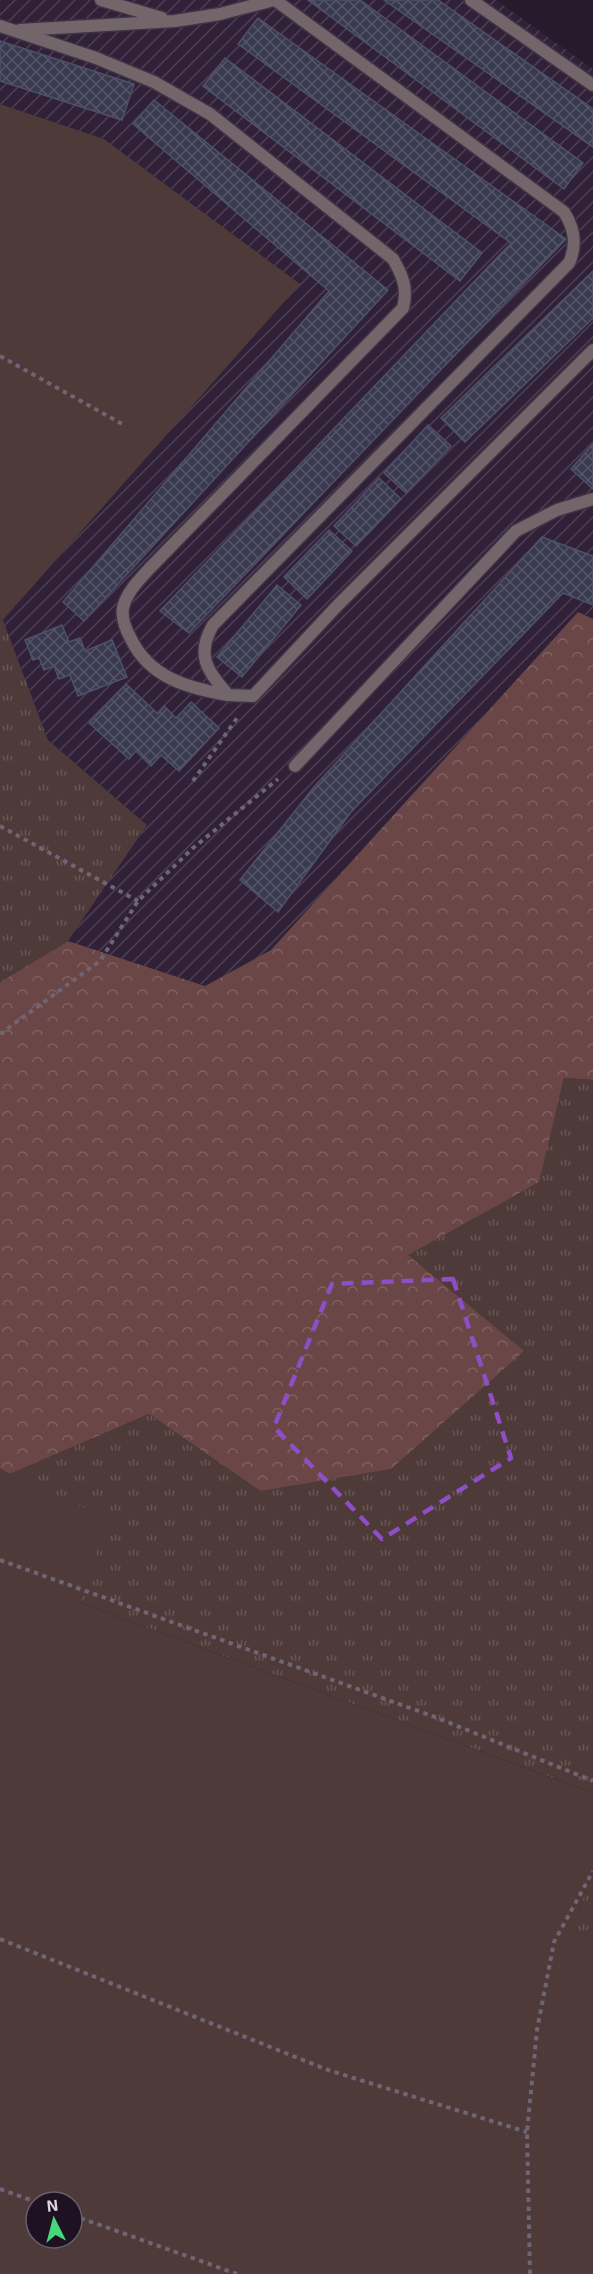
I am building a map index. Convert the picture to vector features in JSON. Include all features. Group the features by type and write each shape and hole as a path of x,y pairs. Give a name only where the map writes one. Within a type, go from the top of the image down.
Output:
{"lane":[{"path":"101,0 175,21"},
{"path":"14,30 175,21 220,14 275,0 564,212 573,232 574,251 569,263 213,625 206,637 206,663 209,672 228,695"},
{"path":"471,0 593,85"},
{"path":"0,26 96,58 154,82 210,114 393,259 405,285 403,308 132,589 123,608 124,626 135,648 147,663 182,686 228,695 253,696 345,597 593,350"},
{"path":"295,766 516,531 557,510 593,499"}],"path":[{"path":"0,356 124,425"},
{"path":"193,781 253,696"},
{"path":"0,1034 100,962 138,901 193,848 295,766"},
{"path":"0,826 138,901"},
{"path":"0,1560 435,1717 593,1781"},
{"path":"530,2274 527,2132 537,2030 554,1942 593,1871"},
{"path":"0,1939 328,2070 527,2132"},
{"path":"0,2189 24,2198"},
{"path":"84,2219 237,2274"}],"highlighted area":[{"path":"453,1279 511,1458 382,1539 274,1427 332,1284"}],"shaded area":[{"path":"0,0 496,0 593,69 593,619 578,612 271,950 205,986 68,941 147,825 48,740 3,620 299,284 104,139 0,104"}],"green space":[{"path":"0,104 104,139 300,284 3,620 0,619"},
{"path":"578,612 593,619 593,1080 564,1078 539,1182 408,1255 524,1351 391,1469 260,1491 149,1414 10,1474 0,1469 0,982 68,941 205,986 271,950"},
{"path":"0,619 3,620 48,740 147,825 68,941 0,982"},
{"path":"564,1078 593,1080 593,1793 81,1603 10,1474 149,1414 260,1491 407,1255 538,1182"},
{"path":"0,1469 107,1518 81,1603 593,1793 593,1870 570,1936 593,1929 593,2274 0,2274"},
{"path":"593,1870 593,1929 569,1937"}],"building":[{"path":"308,0 360,0 583,163 564,189"},
{"path":"384,0 438,0 593,109 593,147"},
{"path":"258,18 566,239 189,633 160,611 511,243 238,44"},
{"path":"0,41 134,84 122,120 0,81"},
{"path":"225,58 482,253 460,281 203,86"},
{"path":"154,100 388,290 84,621 63,602 329,291 133,124"},
{"path":"593,271 593,318 465,442 441,418"},
{"path":"428,425 451,446 406,493 384,473"},
{"path":"593,444 593,489 571,469"},
{"path":"379,478 401,499 356,546 334,526"},
{"path":"329,530 352,551 307,599 284,577"},
{"path":"542,537 593,556 593,605 563,593 351,812 278,912 240,880 314,787"},
{"path":"277,585 301,605 242,677 217,657"},
{"path":"62,625 69,642 80,638 85,651 112,640 127,677 78,696 70,675 59,679 54,666 44,670 39,658 33,660 25,640"},
{"path":"126,684 158,714 164,706 176,718 191,702 219,728 179,771 161,755 151,766 136,751 129,759 89,723"}]}
